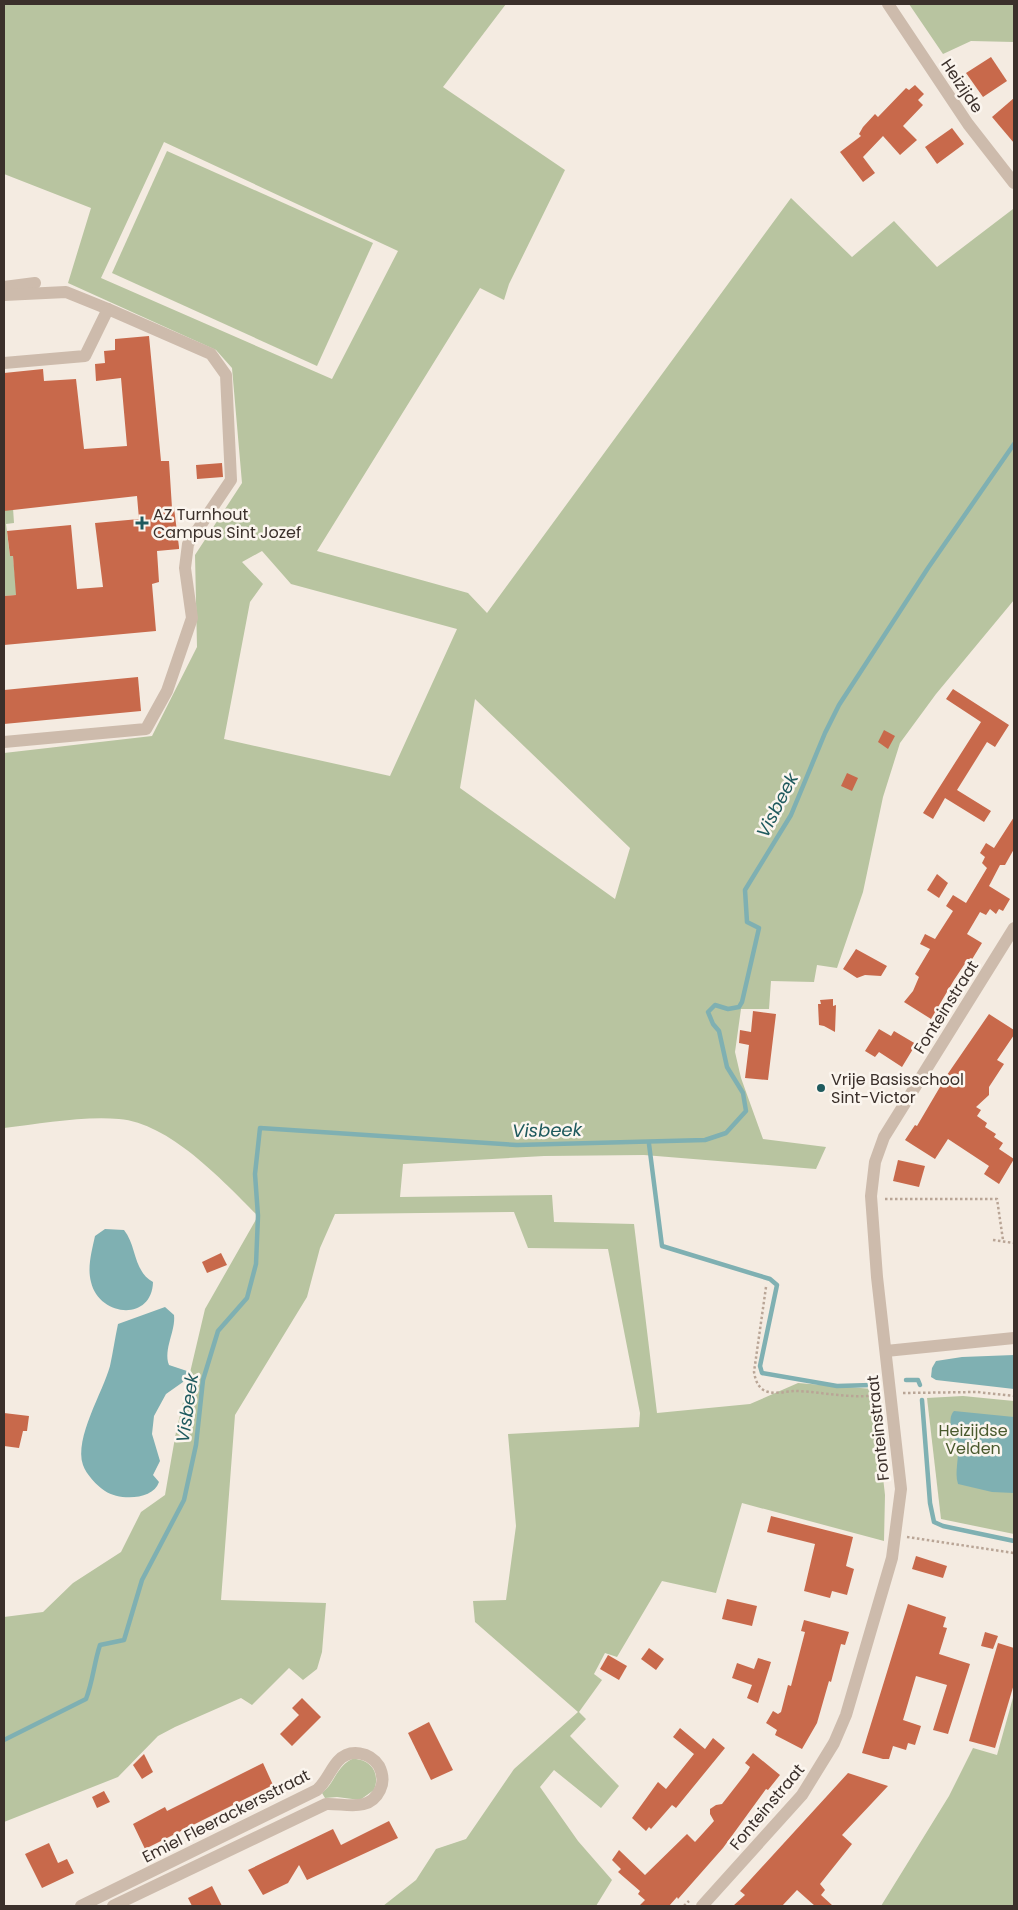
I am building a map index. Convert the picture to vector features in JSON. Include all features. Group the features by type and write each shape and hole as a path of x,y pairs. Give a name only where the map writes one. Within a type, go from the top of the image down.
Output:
{"street":[{"name":"Heizijde","path":"888,4 968,124 1014,183"},
{"path":"4,287 35,283"},
{"path":"4,295 66,292 211,354 226,375 231,480 188,544 185,568 192,618 167,691 146,728 4,742"},
{"path":"4,363 85,356 108,309"},
{"name":"Fonteinstraat","path":"702,1906 802,1795 834,1743 846,1715 888,1574 896,1535 901,1489 871,1183 878,1152 884,1137 1014,928"},
{"path":"886,1351 1014,1338"},
{"name":"Emiel Fleerackersstraat","path":"81,1906 317,1790 324,1784 338,1760 346,1755 360,1753 366,1755 379,1766 382,1786 378,1794 367,1804 360,1806 326,1804 113,1906"}],"path":[{"path":"880,1199 997,1199 1003,1240"},
{"path":"993,1240 1014,1243"},
{"path":"766,1288 754,1372 756,1381 762,1389 775,1393 797,1391 843,1396 880,1395"},
{"path":"879,1387 880,1402"},
{"path":"910,1393 977,1392 1014,1396"},
{"path":"896,1535 1014,1553"},
{"path":"684,1906 693,1896"}],"green space":[{"path":"4,4 506,4 443,87 565,170 509,284 504,300 480,288 317,551 468,593 487,613 791,198 852,257 894,221 937,267 1013,209 1014,211 1014,600 936,694 900,743 883,797 863,892 837,968 817,965 814,982 771,981 769,1009 741,1009 735,1052 741,1078 763,1139 826,1147 816,1169 644,1155 544,1156 403,1164 400,1197 552,1195 554,1222 634,1224 657,1413 750,1404 798,1383 873,1389 885,1495 884,1541 742,1503 716,1593 662,1581 617,1657 605,1653 594,1674 602,1680 579,1712 586,1719 570,1736 619,1786 601,1808 554,1770 540,1787 578,1841 612,1880 596,1906 383,1906 416,1880 436,1849 466,1839 514,1769 578,1712 475,1622 473,1601 506,1600 516,1526 508,1434 639,1427 640,1413 608,1249 528,1248 514,1212 335,1214 320,1248 307,1297 235,1415 221,1600 326,1603 322,1652 317,1669 303,1680 289,1668 252,1705 241,1698 175,1727 158,1736 118,1777 4,1822 4,1617 43,1612 73,1583 121,1552 141,1512 165,1495 176,1432 205,1309 258,1216 213,1171 195,1156 157,1131 138,1123 105,1118 4,1128 4,753 152,736 197,647 195,555 242,483 232,368 216,350 68,283 91,208 4,174","holes":["164,142 398,251 332,379 101,278","262,551 291,584 457,629 390,776 224,739 250,602 263,584 242,562","475,699 630,848 615,899 460,788"]},
{"path":"909,4 1014,4 1014,42 971,41 943,54"},
{"path":"167,151 373,243 317,366 112,273"},
{"path":"13,508 14,523 6,524 10,556 13,556 17,595 4,596 4,511"},
{"name":"Heizijdse Velden","path":"963,1396 1014,1401 1014,1534 941,1519 927,1398"},
{"path":"1014,1694 1014,1906 881,1906 949,1796 973,1748 997,1755"},
{"path":"352,1759 364,1761 375,1772 376,1784 374,1790 360,1800 337,1797 325,1798 322,1793 330,1785 342,1766"}],"water":[{"path":"105,1229 124,1230 131,1243 138,1265 153,1282 150,1295 144,1304 135,1309 114,1308 104,1302 96,1294 91,1282 91,1253 95,1236"},
{"path":"165,1307 174,1315 168,1346 169,1365 187,1371 183,1382 166,1394 154,1416 152,1434 160,1461 153,1475 159,1482 156,1488 150,1492 135,1497 111,1494 92,1480 83,1465 81,1454 82,1442 90,1415 110,1366 118,1324"},
{"path":"1014,1355 1014,1389 936,1380 931,1377 932,1368 936,1361 962,1357"},
{"path":"954,1411 1014,1417 1014,1493 992,1492 958,1484 958,1450 951,1423"}],"building":[{"path":"991,57 1007,81 983,97 966,73"},
{"path":"915,85 924,94 918,100 923,105 903,126 917,140 900,155 883,136 863,157 875,173 863,182 840,152 861,136 859,134 863,127 875,114 878,117 906,88 909,90"},
{"path":"1014,98 1014,143 992,117"},
{"path":"952,128 964,144 937,164 925,147"},
{"path":"149,336 161,461 169,461 172,508 174,508 179,547 179,549 157,551 159,582 152,584 156,631 4,645 4,596 16,595 13,556 10,556 7,531 71,525 77,589 103,587 95,523 139,519 137,496 4,511 4,373 43,369 44,381 76,379 84,449 127,446 121,378 96,381 95,364 105,363 104,351 115,350 115,339"},
{"path":"222,463 223,477 197,479 196,465"},
{"path":"138,677 141,711 4,724 4,690"},
{"path":"953,689 1009,725 995,747 987,742 957,790 991,811 984,822 945,798 933,819 923,813 981,722 946,699"},
{"path":"884,730 895,736 888,749 878,742"},
{"path":"847,773 858,778 852,791 841,786"},
{"path":"1014,817 1014,849 1005,865 1000,865 989,886 1010,899 1003,911 999,909 996,914 990,909 986,915 980,912 967,934 982,943 971,961 968,959 931,1019 904,1002 913,991 919,977 915,974 930,949 920,944 925,934 935,939 953,911 946,906 953,895 966,903 987,868 982,863 985,857 980,853 986,843 994,848"},
{"path":"937,874 948,883 939,898 927,890"},
{"path":"856,949 887,966 881,976 865,975 857,978 843,969"},
{"path":"833,999 833,1006 836,1005 835,1032 819,1025 818,1004 821,1004 820,1000"},
{"path":"753,1011 776,1014 768,1080 745,1078 749,1045 739,1043 740,1030 751,1032"},
{"path":"989,1014 1014,1030 1014,1035 997,1060 1004,1064 989,1087 989,1095 976,1107 981,1110 977,1116 987,1123 985,1127 996,1134 994,1137 1003,1143 999,1149 1014,1159 999,1184 984,1174 989,1166 948,1139 935,1159 905,1140 915,1125 917,1126 947,1075"},
{"path":"879,1029 891,1036 894,1031 916,1044 902,1067 879,1052 875,1057 865,1051"},
{"path":"898,1160 925,1166 919,1187 893,1181"},
{"path":"221,1253 227,1265 207,1273 202,1262"},
{"path":"4,1413 29,1416 27,1431 23,1431 19,1448 4,1446"},
{"path":"771,1516 853,1537 846,1566 854,1569 847,1595 832,1591 830,1598 804,1591 815,1544 767,1532"},
{"path":"916,1556 947,1566 943,1578 912,1569"},
{"path":"727,1599 757,1606 752,1626 722,1619"},
{"path":"908,1604 946,1617 943,1627 947,1628 939,1654 970,1664 948,1734 933,1730 947,1685 916,1676 903,1720 921,1726 915,1745 908,1743 906,1750 893,1746 889,1759 883,1759 862,1753"},
{"path":"804,1620 849,1632 845,1645 841,1644 817,1723 802,1749 775,1735 777,1730 766,1723 773,1711 778,1714 781,1712 788,1685 791,1686 805,1632 801,1631"},
{"path":"985,1632 998,1636 993,1649 981,1646"},
{"path":"998,1643 1014,1648 1014,1684 995,1748 969,1741"},
{"path":"649,1648 664,1659 656,1670 641,1659"},
{"path":"608,1655 627,1666 619,1680 600,1669"},
{"path":"758,1658 771,1662 758,1703 747,1698 752,1685 732,1678 737,1663 754,1669"},
{"path":"302,1698 321,1717 292,1746 280,1734 299,1715 292,1708"},
{"path":"429,1722 453,1770 431,1780 408,1733"},
{"path":"680,1728 705,1749 713,1738 725,1748 676,1808 672,1805 651,1829 649,1827 646,1831 632,1818 658,1782 666,1789 694,1754 673,1737"},
{"path":"753,1753 780,1775 768,1790 766,1789 723,1848 678,1899 677,1897 669,1906 639,1906 645,1900 638,1894 640,1891 618,1872 621,1869 612,1860 619,1850 645,1875 687,1834 695,1842 714,1821 710,1814 710,1809 722,1804 747,1772 750,1767 745,1763"},
{"path":"144,1754 153,1772 142,1779 133,1765"},
{"path":"263,1763 273,1785 145,1849 133,1824 165,1807 167,1811"},
{"path":"848,1773 888,1786 842,1835 852,1844 820,1884 825,1890 821,1895 833,1906 815,1906 797,1890 782,1906 733,1906 745,1895 740,1891"},
{"path":"104,1791 110,1802 97,1808 92,1797"},
{"path":"389,1821 398,1838 307,1880 299,1865 288,1883 263,1895 248,1870 333,1829 341,1845"},
{"path":"49,1843 58,1863 67,1859 74,1873 42,1888 25,1854"},
{"path":"212,1886 222,1906 192,1906 188,1898"}],"waterway":[{"name":"Visbeek","path":"4,1740 86,1699 100,1645 124,1640 142,1580 184,1500 196,1445 203,1380 218,1331 247,1298 256,1264 258,1216 255,1174 260,1128 517,1145 705,1140 726,1133 746,1111 743,1093 727,1067 719,1031 713,1024 708,1012 715,1005 728,1009 739,1007 742,1002 759,928 747,922 745,890 791,815 825,733 839,705 928,568 1014,444"},
{"path":"649,1144 662,1246 770,1279 777,1285 760,1366 762,1373 837,1386 872,1385"},
{"path":"906,1380 918,1380 920,1385"},
{"path":"922,1400 930,1503 934,1522 943,1526 1014,1541"}],"place":[{"name":"AZ Turnhout Campus Sint Jozef","path":"142,523"},
{"name":"Vrije Basisschool Sint-Victor","path":"821,1088"}]}
